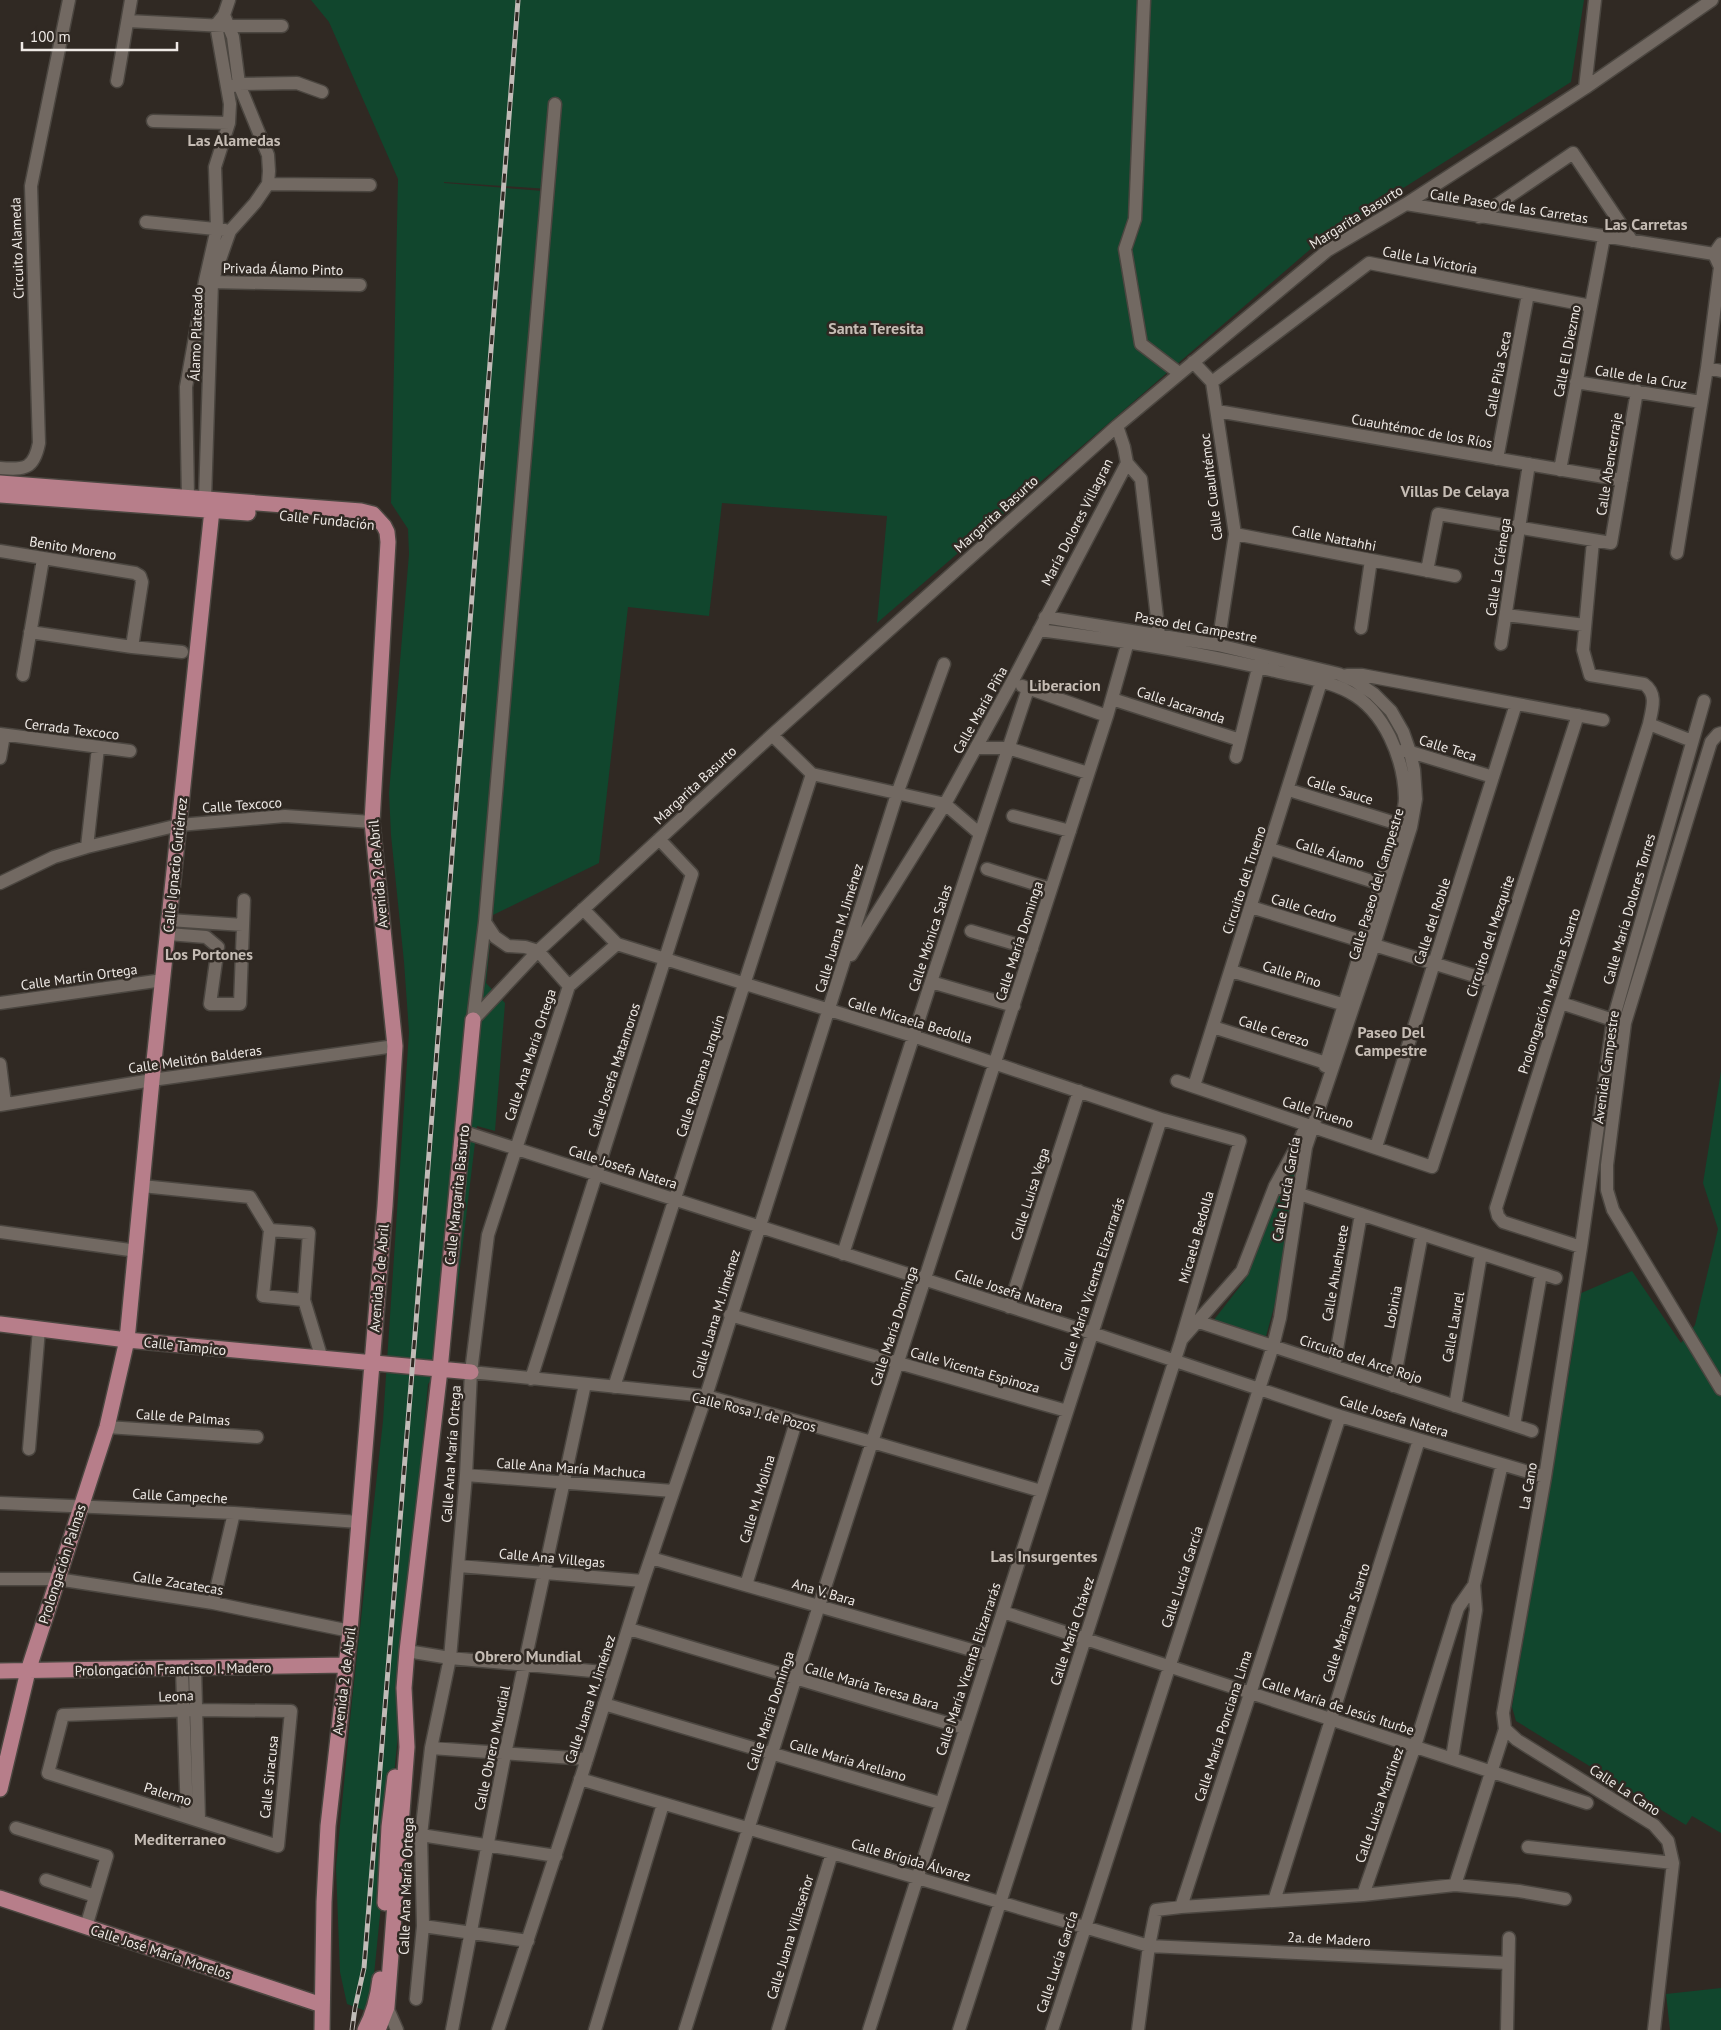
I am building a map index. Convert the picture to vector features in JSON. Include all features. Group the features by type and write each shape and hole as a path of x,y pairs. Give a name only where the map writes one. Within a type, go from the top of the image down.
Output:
{"main road":[{"name":"Calle Fundación","path":"0,482 366,521 384,526"},
{"name":"Calle Fundación","path":"0,495 123,505 199,502 266,504 361,511 373,514 384,526"},
{"name":"Calle Ignacio Gutiérrez","path":"127,1340 179,825 199,502"},
{"name":"Avenida 2 de Abril","path":"322,2030 328,1826 350,1631 385,1206 395,1046 372,822 388,579 388,542 384,526"},
{"name":"Calle Margarita Basurto","path":"404,1688 440,1370 464,1132 473,1020"},
{"name":"Calle Tampico","path":"0,1324 127,1340 371,1364"},
{"name":"Prolongación Palmas","path":"0,1790 28,1671 107,1427 127,1340"},
{"name":"Calle Rosa J. de Pozos","path":"371,1364 471,1372"},
{"name":"Prolongación Francisco I. Madero","path":"0,1672 346,1666"},
{"path":"374,2029 372,2017 379,1994 387,1870 404,1688"},
{"path":"374,2029 387,2007 407,1747 404,1688"},
{"name":"Calle José María Morelos","path":"0,1898 322,2005"}],"street":[{"name":"Circuito Alameda","path":"0,468 15,469 28,466 34,461 40,443 30,186 69,0"},
{"path":"117,81 132,0"},
{"path":"146,222 223,230 215,167 229,123 234,86 233,37 223,22 229,0"},
{"path":"1144,0 1136,219 1125,249 1141,344 1179,373"},
{"path":"1585,88 1595,0"},
{"name":"Margarita Basurto","path":"473,1020 538,951 772,735 1117,426 1328,250 1406,204 1585,88 1712,0"},
{"path":"128,21 223,22 282,26"},
{"path":"234,86 297,83 322,92"},
{"path":"234,86 268,155 268,184 370,185"},
{"path":"473,1020 485,922 555,104"},
{"path":"153,121 229,123"},
{"path":"1480,216 1573,153 1632,241"},
{"name":"Álamo Plateado","path":"199,502 186,387 208,282 223,230 255,203 268,184"},
{"name":"Calle Paseo de las Carretas","path":"1406,204 1604,237 1718,249"},
{"name":"Calle El Diezmo","path":"1560,470 1604,237"},
{"path":"1677,553 1707,368 1720,267 1718,249"},
{"name":"Calle La Victoria","path":"1212,382 1370,263 1591,306"},
{"name":"Álamo Plateado","path":"199,502 208,282"},
{"name":"Privada Álamo Pinto","path":"208,282 360,285"},
{"name":"Calle Pila Seca","path":"1497,459 1528,294"},
{"path":"1193,362 1212,382"},
{"path":"1707,368 1721,371"},
{"name":"Calle Cuauhtémoc","path":"1212,382 1235,534 1218,645"},
{"name":"Calle de la Cruz","path":"1576,382 1701,402"},
{"name":"Calle Abencerraje","path":"1593,541 1612,543 1637,391"},
{"name":"Cuauhtémoc de los Ríos","path":"1217,411 1622,480"},
{"name":"María Dolores Villagran","path":"1039,630 1127,463 1117,426"},
{"path":"1127,463 1141,479 1159,635"},
{"name":"Calle La Ciénega","path":"1501,644 1529,464"},
{"path":"1427,570 1438,514 1593,541 1585,625 1506,615"},
{"name":"Calle Nattahhi","path":"1235,534 1455,576"},
{"name":"Benito Moreno","path":"0,551 135,573 140,576 142,582 132,647"},
{"path":"23,675 42,559"},
{"path":"1361,628 1371,560"},
{"name":"Paseo del Campestre","path":"1045,617 1130,636 1339,674"},
{"name":"Prolongación Mariana Suarto","path":"1581,1247 1503,1222 1498,1216 1496,1208 1649,724 1654,696 1650,688 1644,684 1590,675 1583,650 1585,625"},
{"name":"Paseo del Campestre","path":"1039,630 1130,636 1159,635 1218,645 1322,682"},
{"name":"Calle María Piña","path":"841,972 945,804 1039,630"},
{"path":"30,632 132,647 182,652"},
{"name":"Calle María Dominga","path":"685,2030 795,1680 1107,716 1130,636"},
{"name":"Calle Jacaranda","path":"1236,757 1260,661"},
{"name":"Calle Juana M. Jiménez","path":"498,2030 556,1856 643,1581 706,1396 730,1315 897,794 944,664"},
{"path":"1339,674 1362,675 1603,720"},
{"name":"Calle Paseo del Campestre","path":"1310,1125 1326,1063 1345,1005 1369,943 1381,884 1416,799 1414,770 1404,732 1391,711 1374,694 1355,681 1339,674"},
{"path":"1012,682 1107,716"},
{"name":"Calle Paseo del Campestre","path":"1310,1125 1405,826 1402,771 1395,747 1379,719 1365,704 1348,692 1322,682"},
{"name":"Circuito del Trueno","path":"1194,1086 1322,682"},
{"name":"Calle Mónica Salas","path":"844,1254 913,1036 1028,688"},
{"name":"Calle Jacaranda","path":"1112,699 1240,740"},
{"name":"Calle María Dolores Torres","path":"1581,1247 1613,1020 1704,701"},
{"name":"Calle del Roble","path":"1376,1147 1516,704"},
{"name":"Circuito del Mezquite","path":"1432,1167 1578,715"},
{"path":"1649,724 1692,741"},
{"name":"Cerrada Texcoco","path":"0,758 2,734 130,751"},
{"name":"Avenida Campestre","path":"1719,734 1711,742 1625,1023 1607,1166 1607,1190 1613,1210 1721,1389"},
{"path":"772,735 812,774 945,804 980,834"},
{"name":"Calle Teca","path":"1395,747 1493,778"},
{"path":"86,847 98,748"},
{"path":"976,748 1008,748 1088,773"},
{"name":"Calle Romana Jarquín","path":"614,1387 746,984 812,774"},
{"name":"Calle Sauce","path":"1289,790 1405,826"},
{"name":"Calle Texcoco","path":"0,883 54,857 86,847 179,825 285,816 372,822"},
{"path":"1013,816 1070,830"},
{"name":"Calle Josefa Matamoros","path":"531,1378 692,874 659,839"},
{"name":"Calle Álamo","path":"1270,849 1381,884"},
{"path":"987,869 1051,889"},
{"path":"168,927 206,938 218,947 210,1004 240,1004 244,900"},
{"name":"Calle Cedro","path":"1251,907 1491,981"},
{"name":"Calle Micaela Bedolla","path":"583,909 617,944 996,1062 1160,1119 1240,1142"},
{"path":"485,922 495,938 508,946 524,947 538,951 569,986"},
{"path":"168,927 243,926"},
{"path":"971,931 1032,949"},
{"name":"Calle Ana María Ortega","path":"416,1999 423,1926 421,1835 431,1748 450,1658 466,1475 471,1372 488,1235 569,986 617,944"},
{"name":"Calle Pino","path":"1231,971 1345,1005"},
{"name":"Calle Martín Ortega","path":"0,1003 163,980"},
{"path":"931,982 1014,1006"},
{"path":"1561,1003 1613,1020"},
{"name":"Calle Cerezo","path":"1213,1027 1326,1063"},
{"name":"Calle Melitón Balderas","path":"3,1104 152,1080 395,1046"},
{"path":"0,1064 3,1104"},
{"name":"Calle Trueno","path":"1177,1081 1432,1167"},
{"name":"Calle Luisa Vega","path":"1010,1307 1080,1091"},
{"name":"Calle María Vicenta Elizarrarás","path":"869,2030 1160,1119"},
{"name":"Calle María Chávez","path":"959,2030 1181,1341 1242,1271 1275,1186 1310,1125"},
{"name":"Calle Lucía García","path":"1052,2030 1273,1346 1280,1318 1310,1125"},
{"name":"Calle Josefa Natera","path":"464,1132 1092,1333 1340,1416 1545,1477"},
{"name":"Micaela Bedolla","path":"1181,1341 1240,1142"},
{"path":"142,1186 250,1197 270,1230 263,1296 304,1300"},
{"path":"1275,1186 1299,1192 1556,1278"},
{"name":"Calle Ahuehuete","path":"1334,1366 1361,1214"},
{"path":"270,1230 309,1233 304,1300 322,1359"},
{"path":"0,1232 137,1251"},
{"name":"Lobinia","path":"1393,1386 1422,1234"},
{"name":"La Cano","path":"1505,1729 1503,1713 1545,1477 1581,1247"},
{"name":"Calle Laurel","path":"1455,1406 1481,1254"},
{"path":"1514,1425 1541,1274"},
{"name":"Calle Vicenta Espinoza","path":"730,1315 1067,1411"},
{"name":"Circuito del Arce Rojo","path":"1199,1322 1532,1431"},
{"path":"29,1449 39,1329"},
{"name":"Calle Rosa J. de Pozos","path":"471,1372 706,1396 1041,1490"},
{"name":"Calle Obrero Mundial","path":"452,2030 506,1754 585,1384"},
{"name":"Calle María Ponciana Lima","path":"1181,1907 1340,1416"},
{"name":"Calle M. Molina","path":"746,1585 796,1422"},
{"name":"Calle de Palmas","path":"107,1427 256,1437"},
{"name":"Calle Mariana Suarto","path":"1274,1901 1419,1440"},
{"name":"Calle Luisa Martínez","path":"1452,1758 1476,1610 1474,1585 1502,1464"},
{"name":"Calle Ana María Machuca","path":"466,1475 673,1491"},
{"name":"Calle Campeche","path":"0,1503 234,1513 359,1522"},
{"path":"213,1603 234,1513"},
{"name":"Ana V. Bara","path":"651,1558 989,1655"},
{"name":"Calle Ana Villegas","path":"459,1566 643,1581"},
{"name":"Calle Zacatecas","path":"0,1579 57,1579 213,1603 350,1631"},
{"name":"Calle Luisa Martínez","path":"1363,1895 1415,1746 1458,1608 1474,1585"},
{"name":"Calle María de Jesús Iturbe","path":"1003,1612 1586,1803"},
{"name":"Calle María Teresa Bara","path":"628,1629 795,1680 964,1728"},
{"path":"407,1651 450,1658 614,1673"},
{"path":"188,1669 193,1818"},
{"name":"Calle María Arellano","path":"604,1704 940,1803"},
{"name":"Leona","path":"48,1773 63,1715 190,1711 291,1711"},
{"name":"Calle Siracusa","path":"278,1846 291,1711"},
{"path":"1455,1885 1505,1729"},
{"name":"Calle La Cano","path":"1505,1729 1517,1740 1654,1825 1668,1841 1673,1863 1654,2030"},
{"path":"431,1748 587,1759"},
{"name":"Palermo","path":"48,1773 278,1846"},
{"name":"Calle Brígida Álvarez","path":"580,1779 1149,1946"},
{"path":"596,2030 663,1804"},
{"path":"16,1828 107,1856 86,1927"},
{"path":"421,1835 556,1856"},
{"path":"1528,1848 1673,1863"},
{"name":"Calle Juana Villaseñor","path":"778,2030 832,1853"},
{"path":"46,1880 95,1896"},
{"path":"1138,2030 1149,1946 1156,1910 1363,1895 1455,1885 1519,1891 1565,1899"},
{"path":"423,1926 528,1940"},
{"path":"1507,2030 1509,1938"},
{"name":"2a. de Madero","path":"1149,1946 1508,1963"},
{"path":"387,2007 397,2030"}],"green space":[{"path":"311,0 1584,0 1571,82 1321,240 877,623 887,516 722,503 709,616 628,607 599,863 493,915 486,983 505,1003 495,1131 477,1126 449,1359 428,1384 398,1735 372,1995 366,2011 347,2004 340,1972 336,1867 352,1700 383,1421 409,1032 391,835 389,793 409,554 408,529 391,503 398,179 329,22","holes":["444,182 549,189 556,192"]},
{"path":"1721,1071 1721,1833 1692,1816 1686,1825 1516,1721 1512,1707 1573,1348 1579,1294 1632,1271 1681,1343 1695,1325 1718,1229 1703,1183"},
{"path":"1301,1153 1277,1296 1265,1340 1213,1321 1245,1280 1274,1197"},
{"path":"1721,1988 1721,2030 1670,2030 1666,1994"}],"railway":[{"path":"352,2030 364,1968 518,0"}],"district":[{"name":"Las Alamedas","path":"234,140"},
{"name":"Las Carretas","path":"1646,224"},
{"name":"Santa Teresita","path":"876,328"},
{"name":"Villas De Celaya","path":"1455,491"},
{"name":"Liberacion","path":"1065,685"},
{"name":"Los Portones","path":"209,954"},
{"name":"Paseo Del Campestre","path":"1391,1041"},
{"name":"Las Insurgentes","path":"1044,1556"},
{"name":"Obrero Mundial","path":"528,1656"},
{"name":"Mediterraneo","path":"180,1839"}]}
